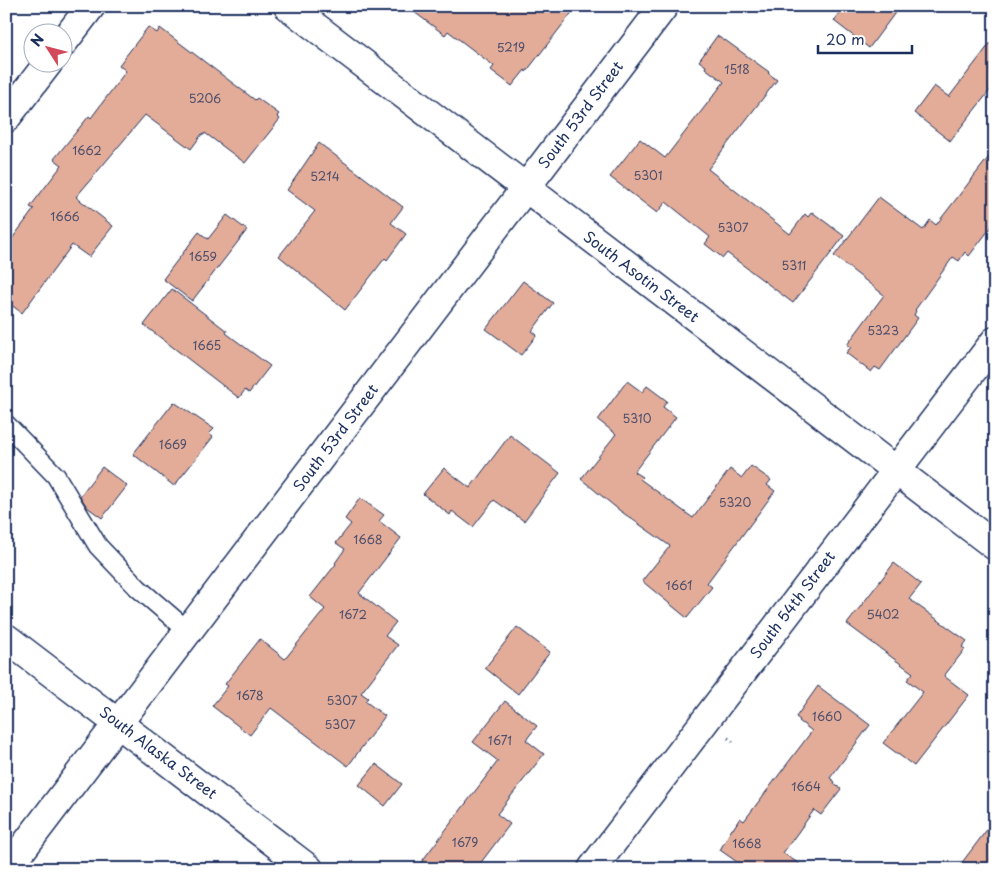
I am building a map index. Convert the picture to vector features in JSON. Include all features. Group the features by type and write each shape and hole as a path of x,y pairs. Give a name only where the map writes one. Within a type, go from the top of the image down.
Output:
{"street":[{"path":"72,31 91,6"},
{"name":"South Asotin Street","path":"288,6 995,546"},
{"name":"South 53rd Street","path":"7,869 664,6"},
{"path":"6,118 40,72"},
{"name":"South 54th Street","path":"592,869 995,341"},
{"name":"South Alaska Street","path":"6,638 309,869"}],"lane":[{"path":"6,424 56,476 98,546 138,588 188,631"}],"building":[{"path":"406,6 577,6 526,72 525,70 512,86 491,70 494,66 448,31 445,35"},
{"path":"845,6 900,6 869,48 834,21"},
{"path":"148,27 157,33 160,28 255,100 257,98 279,114 277,116 280,119 245,163 205,133 204,135 202,134 191,149 145,115 76,197 113,226 89,257 72,245 22,313 6,301 6,247 34,209 30,207 62,165 54,159 89,116 91,118 126,71 119,65"},
{"path":"717,36 769,72 777,80 708,169 790,234 805,214 808,217 812,212 844,236 793,303 727,253 723,258 705,244 710,237 666,202 657,213 610,177 640,139 665,158 724,82 705,68 706,66 699,61"},
{"path":"995,37 995,84 950,141 914,113 934,86 949,97"},
{"path":"319,143 403,207 391,223 406,234 345,310 279,256 315,211 287,190"},
{"path":"995,149 995,222 969,256 965,252 959,261 953,257 915,310 914,315 918,318 880,370 875,367 871,372 846,353 851,347 847,345 884,295 834,256 879,197 923,230 930,220 936,225"},
{"path":"227,215 247,230 192,301 163,279 199,232 208,239"},
{"path":"523,281 553,303 532,331 537,335 521,355 486,329"},
{"path":"172,289 270,366 249,393 245,390 239,398 144,325"},
{"path":"627,381 642,392 647,386 667,401 663,407 676,417 634,472 642,477 640,479 693,518 730,469 742,478 751,466 771,480 767,485 775,491 707,583 712,587 687,618 642,581 670,546 619,510 581,479 616,434 598,420"},
{"path":"174,402 214,429 209,434 213,437 174,486 133,454"},
{"path":"510,435 560,473 524,521 494,500 473,527 452,511 450,515 423,494 444,468 470,488"},
{"path":"102,467 127,486 102,518 87,507 80,496"},
{"path":"360,498 384,515 379,521 401,538 359,593 396,622 385,636 398,645 361,693 368,698 365,701 385,716 348,766 271,708 250,735 212,706 228,686 225,684 260,639 285,659 325,609 310,597 336,564 345,549 336,543 351,524 345,519"},
{"path":"894,563 921,584 909,599 967,641 962,647 965,649 944,676 969,695 914,766 883,743 923,692 907,680 913,673 847,624"},
{"path":"517,627 550,652 518,694 485,668"},
{"path":"818,686 870,725 830,778 841,789 821,815 814,810 783,853 807,869 747,869 720,850 740,818 744,821 812,731 796,717"},
{"path":"505,701 537,726 526,740 544,754 497,814 510,824 476,869 416,869 498,761 473,742"},
{"path":"376,764 402,784 385,806 359,785"},
{"path":"995,819 995,869 957,869"}]}
